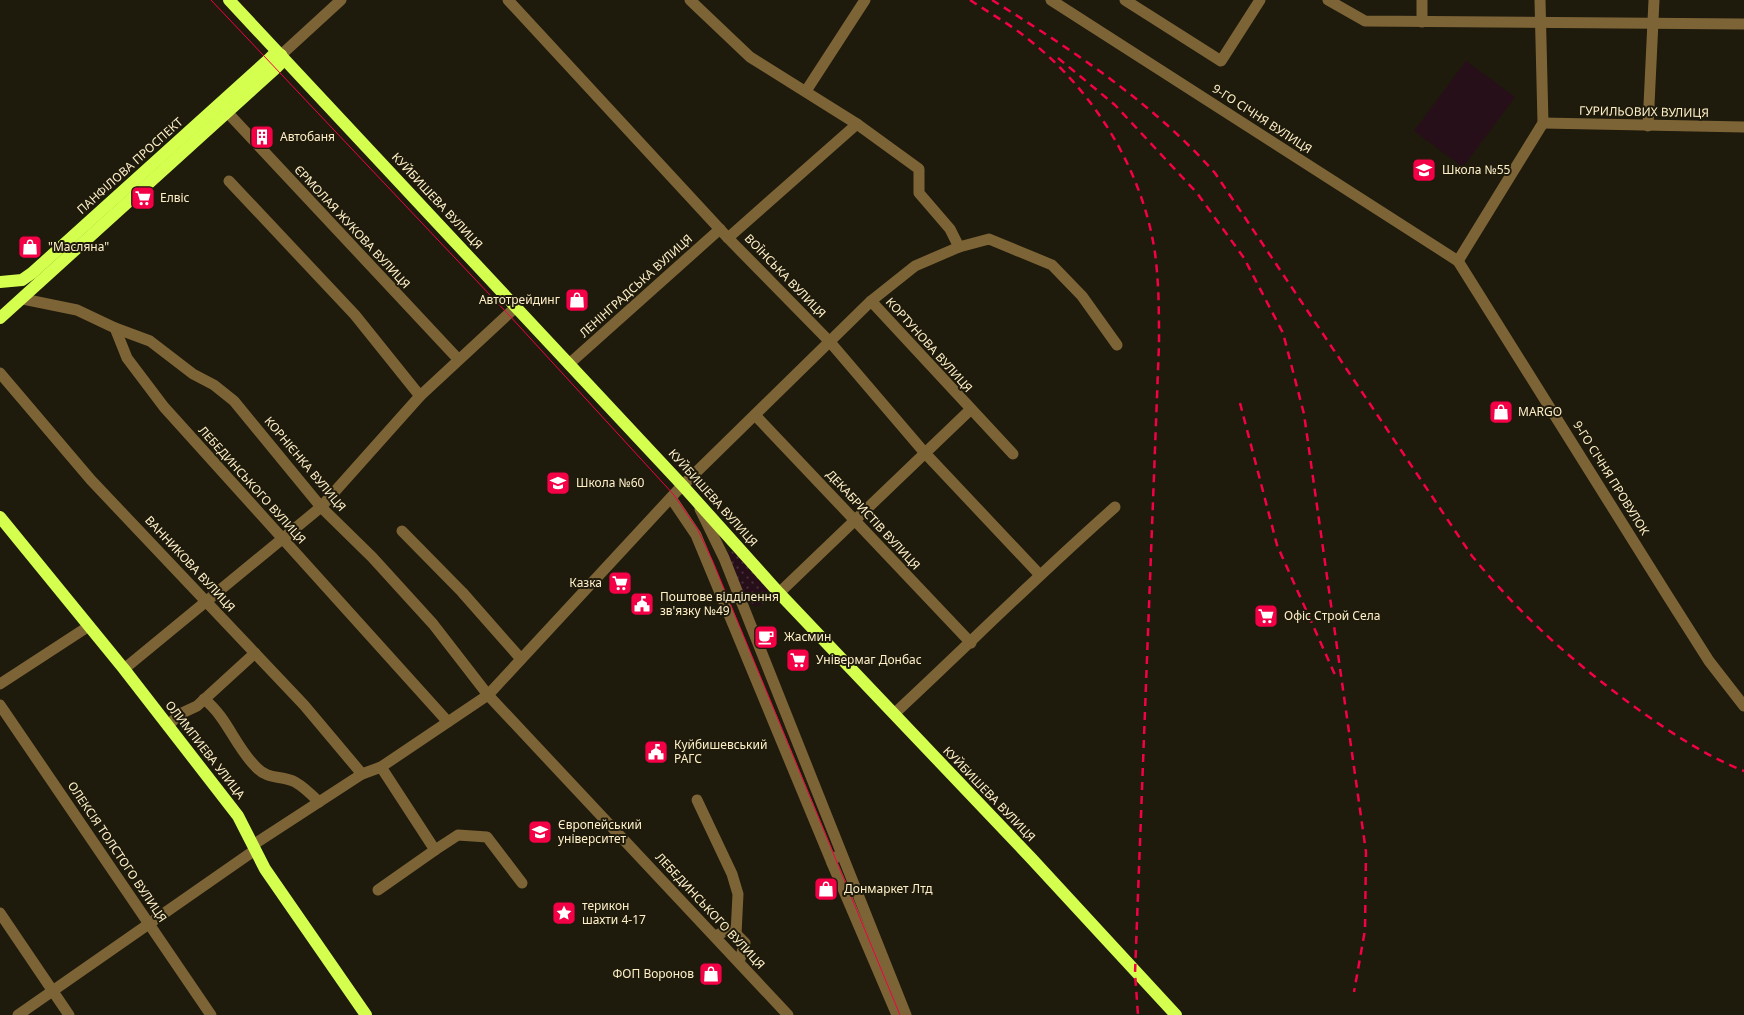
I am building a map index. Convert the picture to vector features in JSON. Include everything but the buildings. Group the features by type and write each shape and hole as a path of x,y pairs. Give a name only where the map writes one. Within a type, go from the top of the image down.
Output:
{"main road":[{"name":"КУЙБИШЕВА ВУЛИЦЯ","path":"229,0 277,56 517,306 684,486 779,593 895,713 1176,1015"},
{"path":"0,318 280,64 277,56"},
{"name":"ПАНФІЛОВА ПРОСПЕКТ","path":"0,282 22,280 32,273 277,56"},
{"name":"ОЛИМПИЕВА УЛИЦА","path":"0,517 124,669 238,816 264,869 366,1015"}],"street":[{"name":"ПАНФІЛОВА ПРОСПЕКТ","path":"277,56 341,0"},
{"name":"ВОЇНСЬКА ВУЛИЦЯ","path":"508,0 724,234 830,342 924,452 1039,574"},
{"path":"690,0 750,57 857,124 919,169 919,193 950,229 959,247"},
{"path":"806,91 865,0"},
{"name":"9-ГО СІЧНЯ ВУЛИЦЯ","path":"1051,0 1458,261"},
{"path":"1125,0 1221,60 1260,0"},
{"path":"1328,0 1364,21 1744,24"},
{"path":"1422,0 1422,22"},
{"path":"1458,261 1542,123 1540,0"},
{"path":"1648,126 1654,0"},
{"name":"ЄРМОЛАЯ ЖУКОВА ВУЛИЦЯ","path":"228,112 458,359"},
{"name":"ГУРИЛЬОВИХ ВУЛИЦЯ","path":"1542,123 1744,127"},
{"name":"ЛЕНІНГРАДСЬКА ВУЛИЦЯ","path":"569,364 857,124"},
{"path":"229,181 355,315 420,396"},
{"name":"КОРТУНОВА ВУЛИЦЯ","path":"1013,454 970,410 871,301 915,266 959,247 989,239 1052,265 1082,296 1117,344"},
{"name":"9-ГО СІЧНЯ ПРОВУЛОК","path":"1458,261 1669,598 1710,661 1744,706"},
{"path":"23,299 77,310 115,328"},
{"path":"18,1015 149,925 319,802 362,774 381,767 488,695 671,498 871,301"},
{"path":"124,669 205,600 321,507 420,396 517,306"},
{"name":"КОРНІЄНКА ВУЛИЦЯ","path":"115,328 150,341 193,374 214,385 234,401 321,507 372,558 427,618 488,695"},
{"name":"ЛЕБЕДИНСЬКОГО ВУЛИЦЯ","path":"115,328 127,358 164,407 448,722"},
{"name":"ВАННИКОВА ВУЛИЦЯ","path":"0,373 91,480 304,705 362,774"},
{"path":"779,593 854,519 970,410"},
{"name":"ДЕКАБРИСТІВ ВУЛИЦЯ","path":"756,415 971,642"},
{"path":"671,498 696,534 897,1015"},
{"path":"696,500 724,558 906,1015"},
{"path":"895,713 971,642 1039,574 1115,506"},
{"path":"402,531 462,592 521,659"},
{"path":"0,684 89,626"},
{"path":"168,725 204,699 255,653"},
{"name":"ЛЕБЕДИНСЬКОГО ВУЛИЦЯ","path":"488,695 788,1015"},
{"path":"204,699 226,721 231,735 258,770 270,778 295,782 319,802"},
{"name":"ОЛЕКСІЯ ТОЛСТОГО ВУЛИЦЯ","path":"0,704 211,1015"},
{"path":"381,767 435,850"},
{"path":"697,800 732,874 738,894 736,934"},
{"path":"378,890 458,835 487,837 522,883"},
{"path":"832,863 840,846"},
{"path":"0,913 70,1015"},
{"path":"715,936 728,930 746,943 738,962"}],"shaded area":[{"path":"1466,61 1515,97 1463,167 1414,131"},
{"path":"734,550 775,596 758,606 748,601 743,594 726,554"}],"tram line":[{"path":"211,0 508,314 674,495 698,530 713,562 900,1015"}],"railway":[{"path":"970,0 1010,26 1056,63 1096,110 1128,164 1140,193 1155,253 1158,287 1159,344 1135,973 1138,1015"},
{"path":"992,0 1052,38 1138,100 1191,147 1215,173 1472,556 1510,600 1571,657 1639,710 1690,744 1716,759 1744,771"},
{"path":"1058,58 1115,105 1197,193 1244,258 1283,333 1304,414 1366,852 1365,930 1354,992"},
{"path":"1240,403 1277,545 1336,677"}],"place":[{"name":"Автобаня","path":"262,137"},
{"name":"Школа №55","path":"1424,170"},
{"name":"Елвіс","path":"143,198"},
{"name":"\"Масляна\"","path":"30,247"},
{"name":"Автотрейдинг","path":"577,300"},
{"name":"MARGO","path":"1501,412"},
{"name":"Школа №60","path":"558,483"},
{"name":"Казка","path":"620,583"},
{"name":"Поштове відділення зв'язку №49","path":"642,604"},
{"name":"Офіс Строй Села","path":"1266,616"},
{"name":"Жасмин","path":"766,637"},
{"name":"Універмаг Донбас","path":"798,660"},
{"name":"Куйбишевський РАГС","path":"656,752"},
{"name":"Європейський університет","path":"540,832"},
{"name":"Донмаркет Лтд","path":"826,889"},
{"name":"терикон шахти 4-17","path":"564,913"},
{"name":"ФОП Воронов","path":"711,974"}]}
